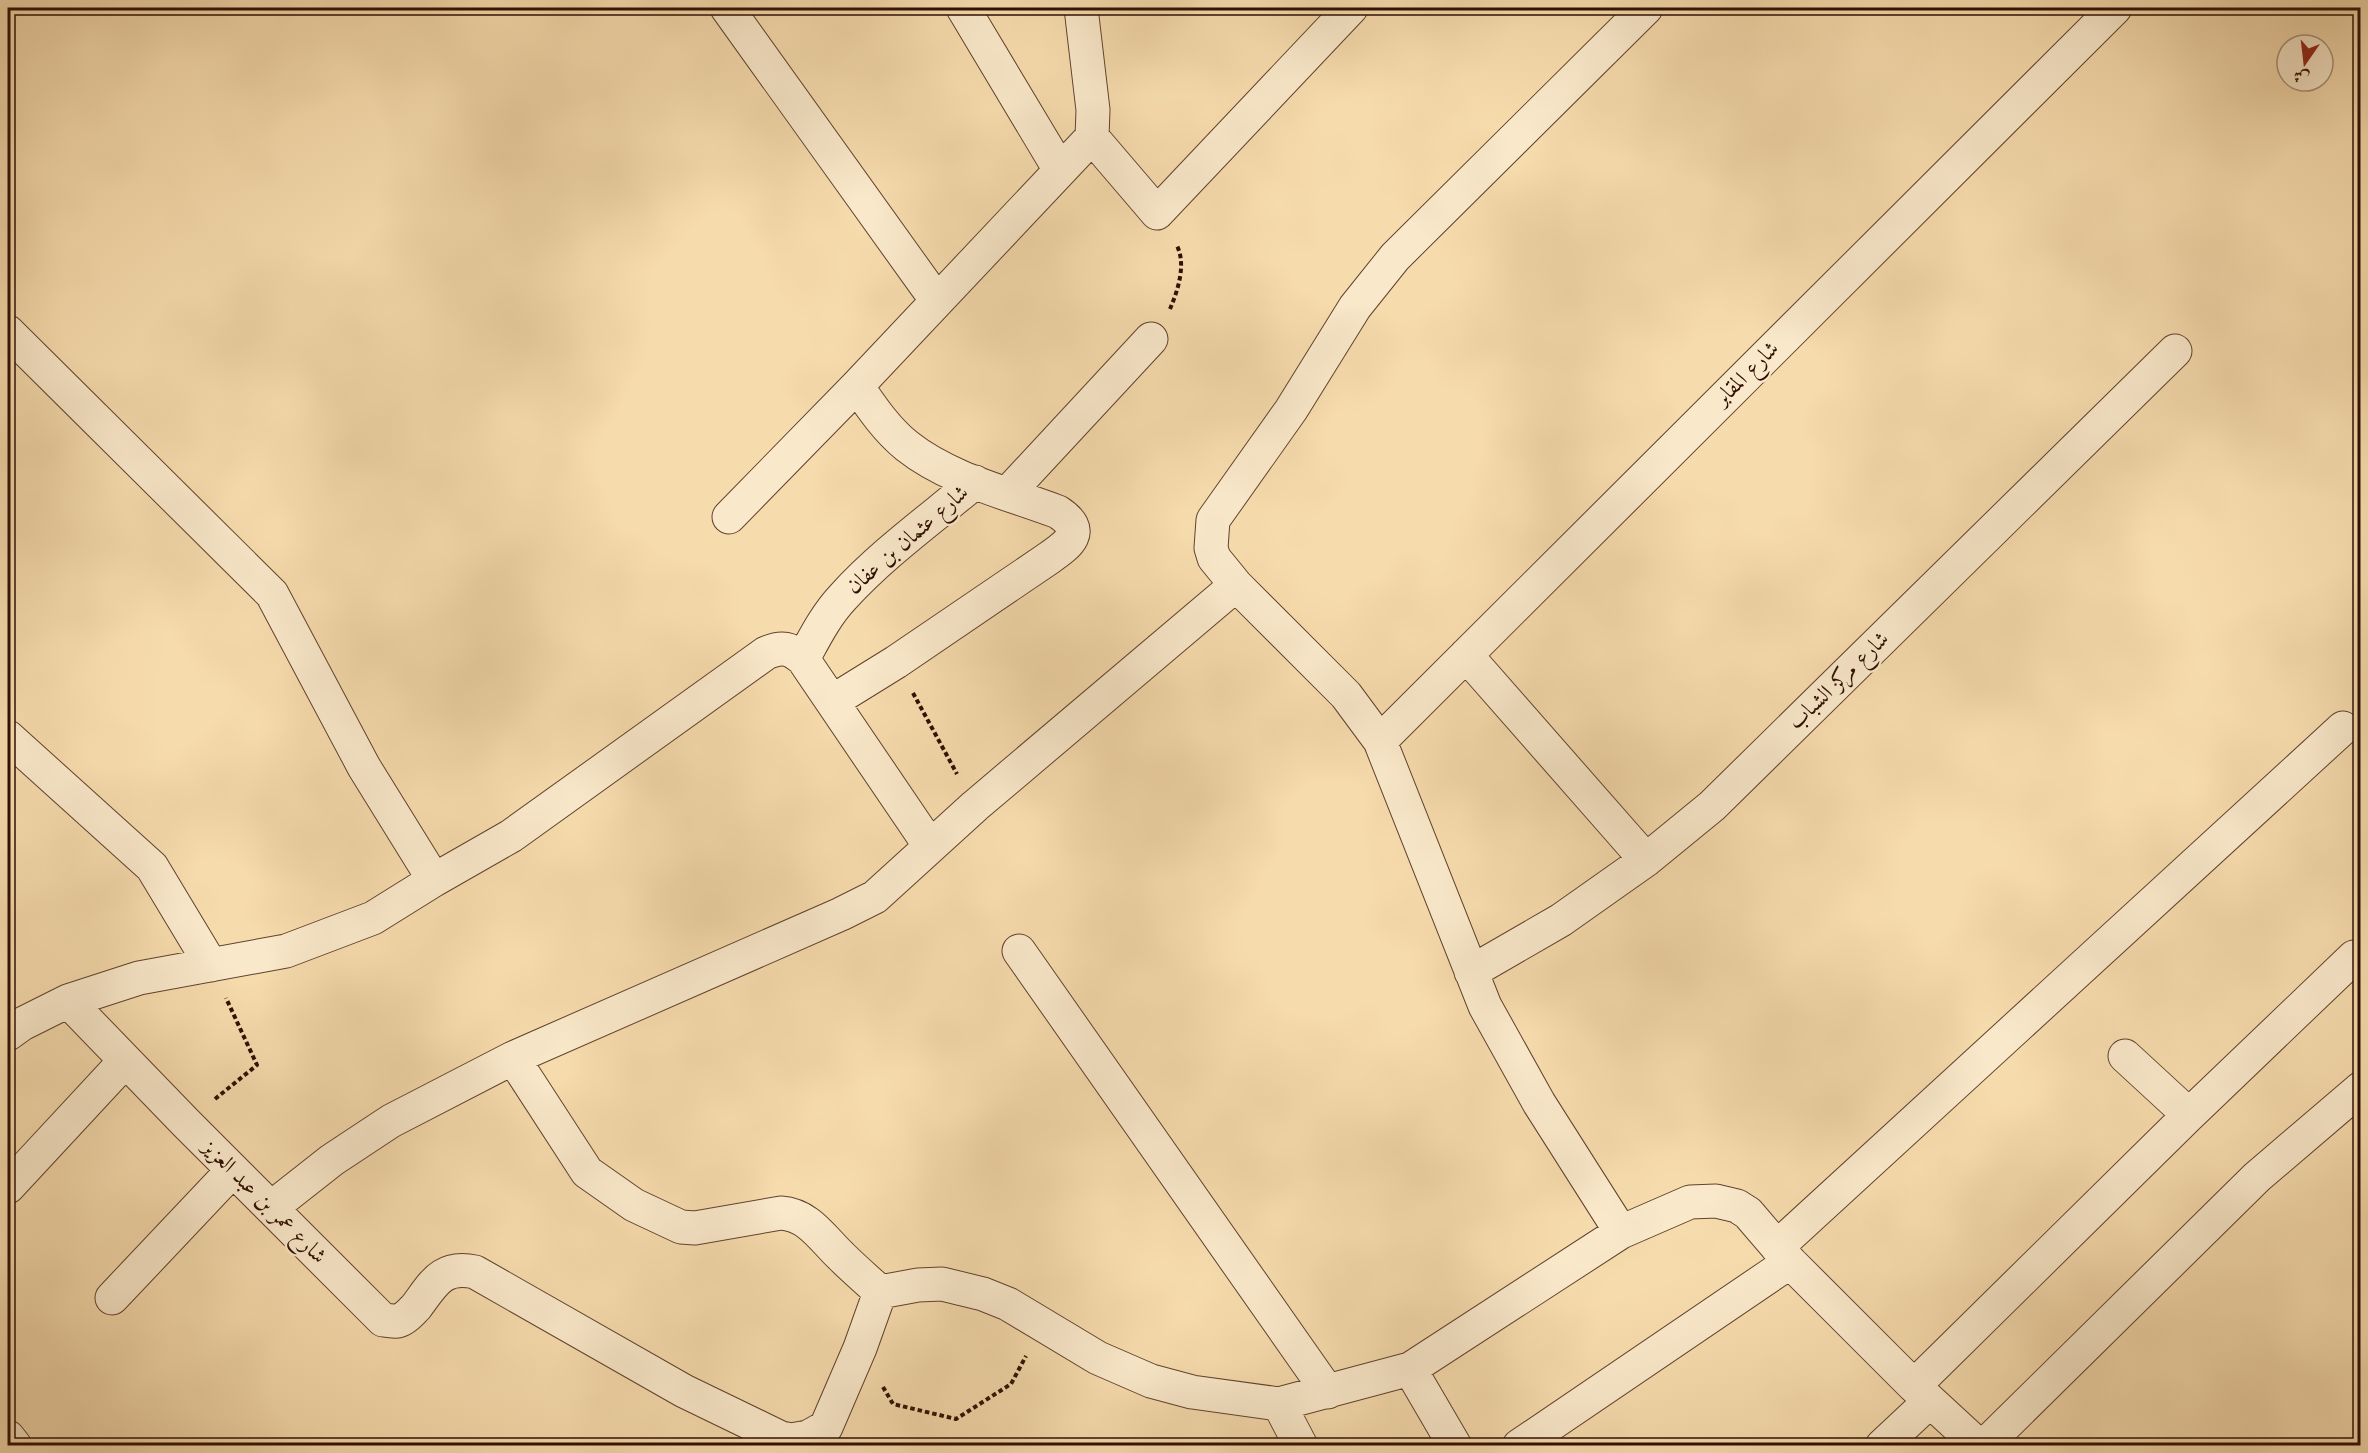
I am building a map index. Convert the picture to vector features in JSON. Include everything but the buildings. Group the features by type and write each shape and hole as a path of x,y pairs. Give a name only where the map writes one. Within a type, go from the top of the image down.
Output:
{"street":[{"path":"728,8 937,301"},
{"path":"963,8 1060,170"},
{"path":"729,517 857,386 1092,137 1093,110 1082,8"},
{"path":"1092,137 1157,213 1351,8"},
{"path":"1621,1232 1539,1103 1485,1006 1380,741 1346,695 1236,585 1214,558 1211,548 1213,520 1291,410 1355,307 1395,257 1646,8"},
{"name":"شارع المقابر","path":"1380,741 2115,8"},
{"path":"8,332 90,416 272,594 364,767 434,880"},
{"path":"1008,493 1151,339"},
{"name":"شارع مركز الشباب","path":"1471,972 1561,920 1646,860 1712,806 2175,351"},
{"path":"833,701 896,662 1049,558 1071,540 1073,528 1058,512 939,467 907,446 879,418 857,386"},
{"name":"شارع عثمان بن عفان","path":"803,659 820,627 842,598 867,573 975,482"},
{"path":"271,1208 332,1161 391,1121 513,1058 875,897 975,806 1236,585"},
{"path":"8,1034 22,1024 68,1001 139,978 286,951 373,918 510,836 766,653 785,647 803,659 930,846"},
{"path":"1466,655 1646,860"},
{"path":"1519,1446 1784,1255 2343,728"},
{"path":"8,737 152,867 210,964"},
{"path":"1019,951 1328,1392"},
{"path":"1882,1446 1922,1394 2189,1115 2354,957"},
{"name":"شارع عمر بن عبد العزيز","path":"68,1001 186,1123 384,1320 397,1321 408,1315 435,1282 447,1272 461,1269 475,1272 684,1391 781,1438 791,1440 835,1436"},
{"path":"2125,1056 2189,1115"},
{"path":"513,1058 587,1172 634,1205 681,1227 695,1228 781,1213 793,1214 815,1227 840,1255 880,1292"},
{"path":"8,1187 125,1061"},
{"path":"1984,1446 2257,1177 2361,1089"},
{"path":"112,1298 233,1170"},
{"path":"880,1292 918,1285 942,1284 959,1287 1008,1304 1098,1358 1151,1382 1192,1392 1280,1404 1410,1369 1621,1232 1690,1202 1716,1201 1737,1206 1748,1213 1784,1255 1922,1394 1979,1446"},
{"path":"835,1436 860,1348 880,1292"},
{"path":"1410,1369 1455,1446"},
{"path":"1280,1404 1301,1446"},
{"path":"8,1437 15,1446"}],"path":[{"path":"1151,339 1166,320 1175,298 1181,270 1180,251 1157,213"},
{"path":"896,662 975,806"},
{"path":"186,1123 257,1065 210,964"},
{"path":"860,1348 893,1404 956,1419 1011,1384 1042,1323"}]}
